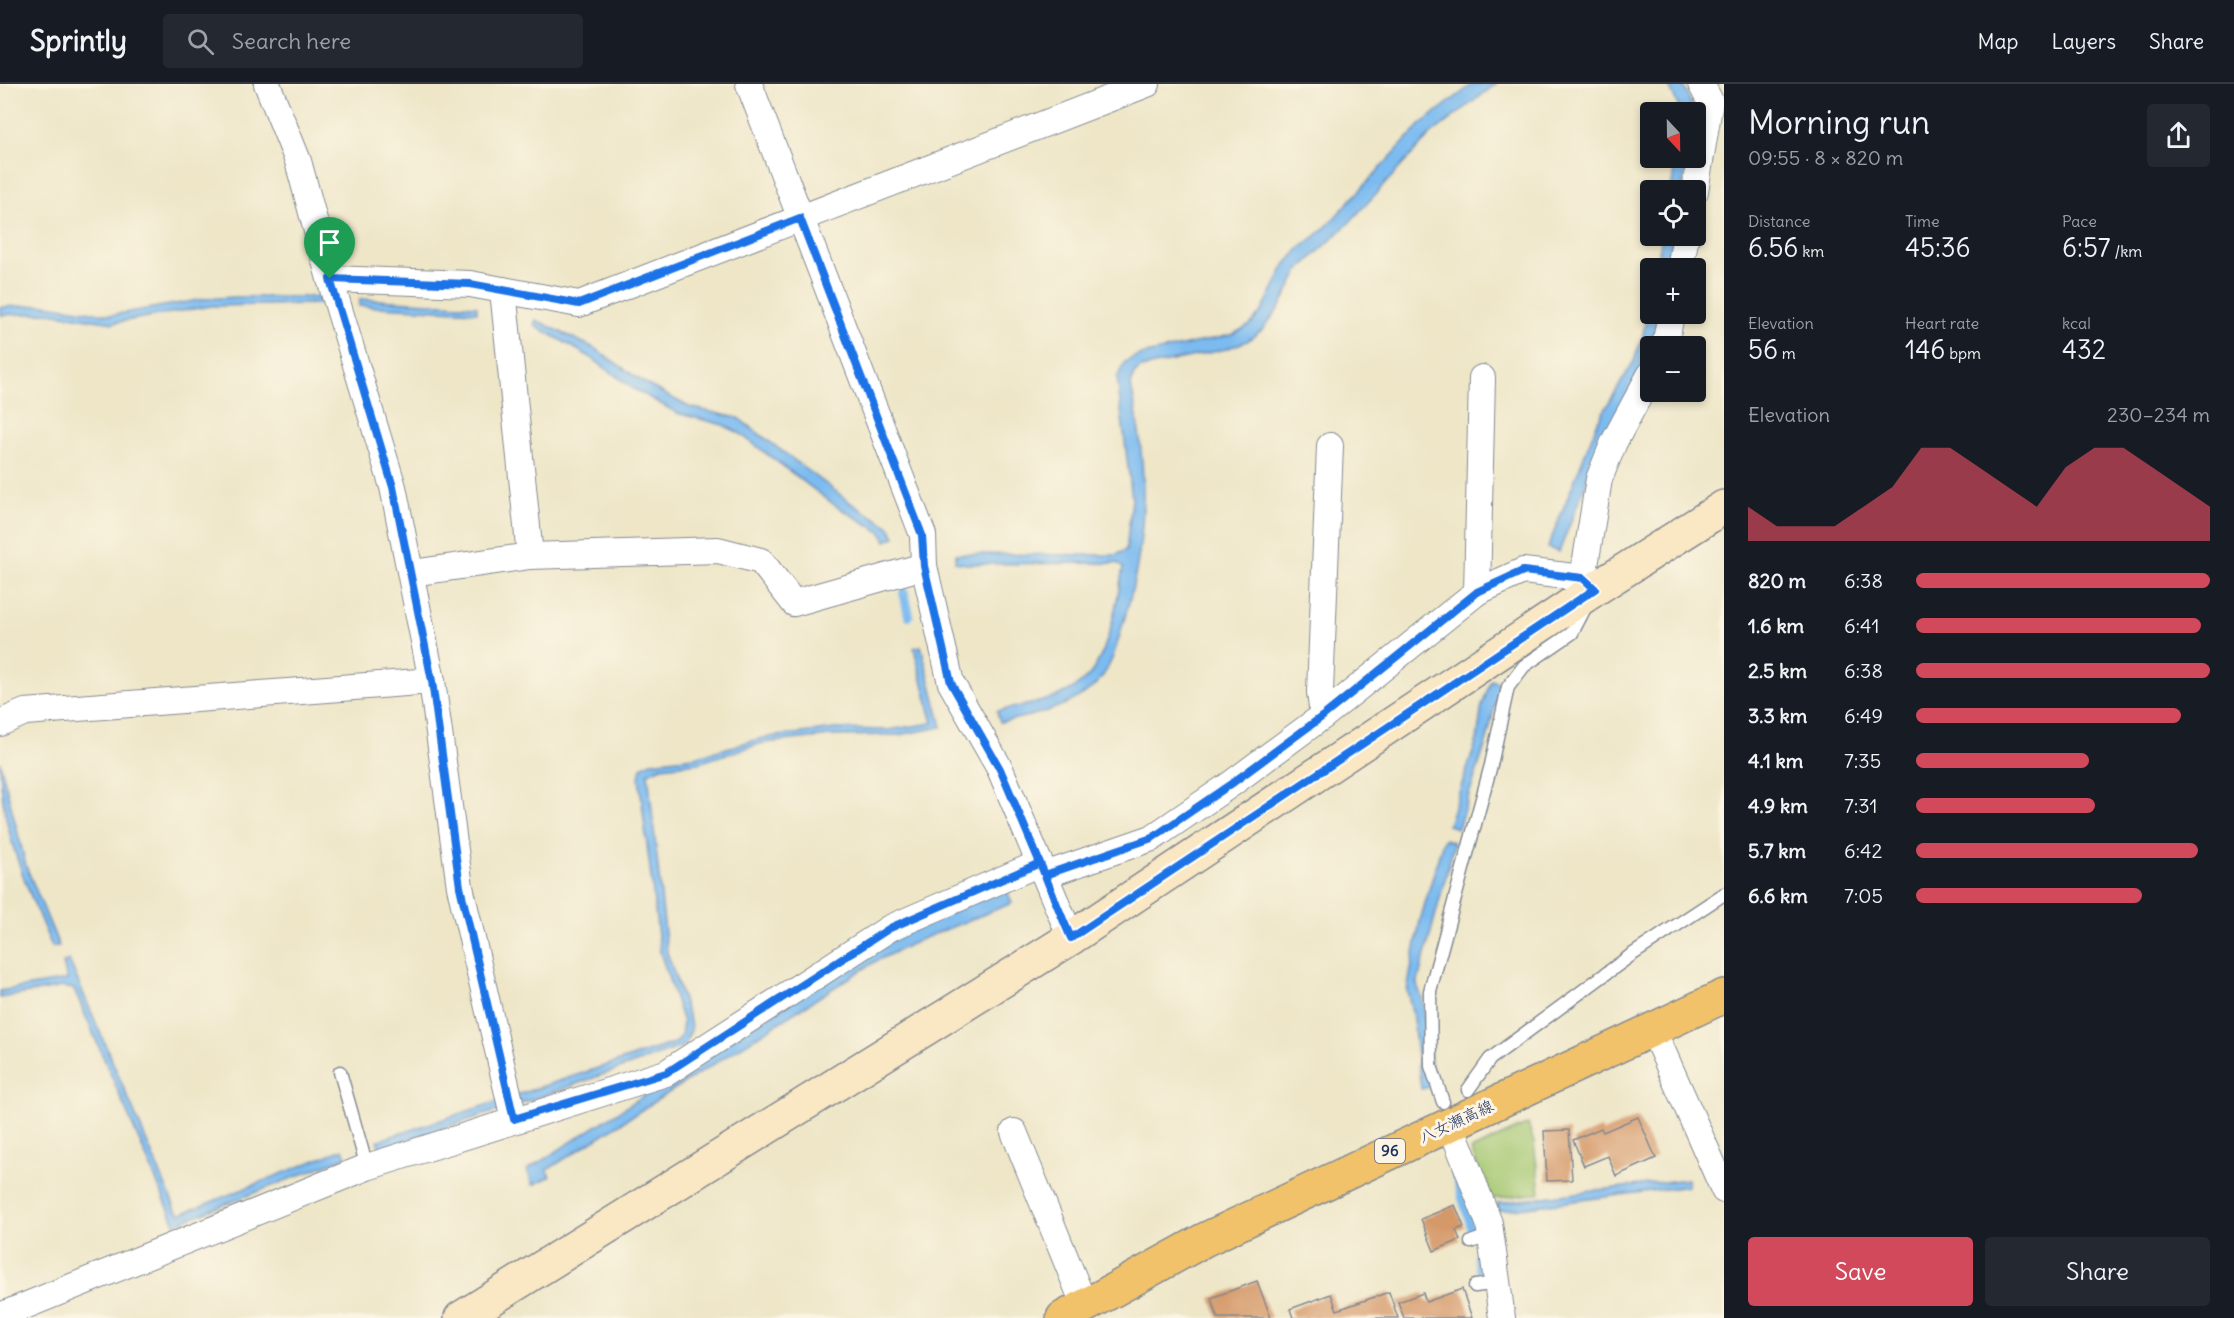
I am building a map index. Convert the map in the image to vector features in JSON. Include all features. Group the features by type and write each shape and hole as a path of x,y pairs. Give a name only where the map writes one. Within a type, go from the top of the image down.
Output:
{"main road":[{"name":"八女瀬高線","path":"1073,1311 1446,1112 1653,1030 1724,996"}],"street":[{"path":"267,84 298,161 330,279 393,487 432,681 460,887 514,1119"},
{"path":"748,84 922,535 924,566 951,683 1000,769 1071,938"},
{"path":"330,279 470,284 579,304 1147,84"},
{"path":"1697,180 1710,101 1701,84"},
{"path":"503,290 530,556"},
{"path":"1477,592 1482,378"},
{"path":"1589,583 1599,479 1614,442 1640,394"},
{"path":"1323,716 1320,692 1330,446"},
{"path":"461,1318 1071,938 1589,583 1724,507"},
{"path":"412,573 530,556 718,550 761,561 794,603 924,566"},
{"path":"0,1316 367,1167 666,1073 890,928 1042,869 1152,838 1231,784 1323,716 1477,592 1523,571 1589,583"},
{"path":"0,723 25,712 432,681"},
{"path":"1653,1030 1724,1190"},
{"path":"1446,1112 1472,1174 1487,1284 1502,1318"},
{"path":"1014,1132 1073,1311"}],"lane":[{"path":"1446,1112 1431,1066 1430,991 1491,765 1508,687 1524,666 1572,633 1589,583"},
{"path":"1468,1090 1490,1059 1630,956 1724,894"},
{"path":"340,1072 367,1167"}],"green space":[{"path":"1528,1124 1534,1143 1540,1193 1490,1199 1471,1150"}],"water":[{"path":"1473,84 1496,84 1430,135 1348,224 1300,269 1279,308 1262,330 1247,341 1226,349 1141,368 1134,374 1131,385 1137,416 1143,477 1141,537 1131,597 1112,660 1099,681 1083,695 1037,714 1000,722 997,711 1047,700 1081,683 1090,674 1108,638 1123,568 1117,563 966,564 955,562 956,554 1116,555 1126,550 1132,499 1117,378 1125,362 1137,356 1231,335 1250,325 1262,311 1285,265 1300,248 1324,229 1422,123"},
{"path":"1668,84 1683,84 1690,102 1676,102"},
{"path":"1674,168 1687,168 1684,180 1673,180"},
{"path":"1660,246 1671,246 1669,258 1658,258"},
{"path":"319,297 319,304 211,306 113,323 50,313 0,315 0,307 47,305 112,315 204,299"},
{"path":"360,299 477,306 477,312 359,306"},
{"path":"536,320 594,348 648,385 689,407 738,418 854,505 890,527 895,537 886,541 881,532 836,506 739,433 723,425 677,413 634,389 590,357 534,325"},
{"path":"1645,324 1657,324 1654,336 1642,336"},
{"path":"1640,343 1640,373 1587,480 1559,552 1548,548 1598,421 1634,361"},
{"path":"921,646 942,727 899,735 830,736 763,743 698,763 661,767 648,773 667,952 690,1021 691,1030 684,1046 534,1099 380,1148 377,1141 677,1042 681,1036 683,1022 660,952 639,778 641,767 651,762 695,757 762,738 835,729 888,730 933,723 914,648"},
{"path":"1491,680 1500,683 1487,740 1458,828 1448,825 1477,740 1482,705"},
{"path":"0,762 26,866 59,946 52,947 17,857 5,810"},
{"path":"1445,839 1453,842 1454,845 1417,985 1422,998 1434,1086 1421,1089 1412,1011 1407,991 1420,921"},
{"path":"1006,888 1012,903 922,939 876,961 547,1170 550,1177 533,1185 527,1170 891,938"},
{"path":"69,960 176,1210 181,1214 343,1149 346,1157 175,1224 74,989 63,987 0,998 0,991 67,980 63,963"},
{"path":"1687,1179 1688,1186 1498,1211 1497,1203"}],"building":[{"path":"1638,1117 1656,1158 1616,1176 1608,1156 1584,1166 1573,1140 1601,1128 1603,1132"},
{"path":"1569,1130 1572,1180 1547,1181 1544,1131"},
{"path":"1455,1205 1464,1227 1456,1230 1460,1240 1434,1251 1421,1219"},
{"path":"1257,1281 1271,1318 1218,1318 1211,1298"},
{"path":"1462,1289 1472,1318 1404,1318 1398,1302 1423,1293 1426,1302"},
{"path":"1389,1292 1398,1318 1293,1318 1290,1309 1331,1294 1337,1310"}],"waterway":[{"path":"904,593 909,615"},
{"path":"1456,1175 1473,1230"},
{"path":"1478,1257 1480,1269"}],"route":[{"path":"330,279 393,487 412,573 432,681 460,887 514,1119 666,1073 890,928 1040,863 1071,938 1595,589 1583,578 1523,571 1477,592 1323,716 1231,784 1152,838 1045,875 1040,863 1000,769 951,683 924,566 922,535 800,218 579,304 470,284 330,279"}]}
